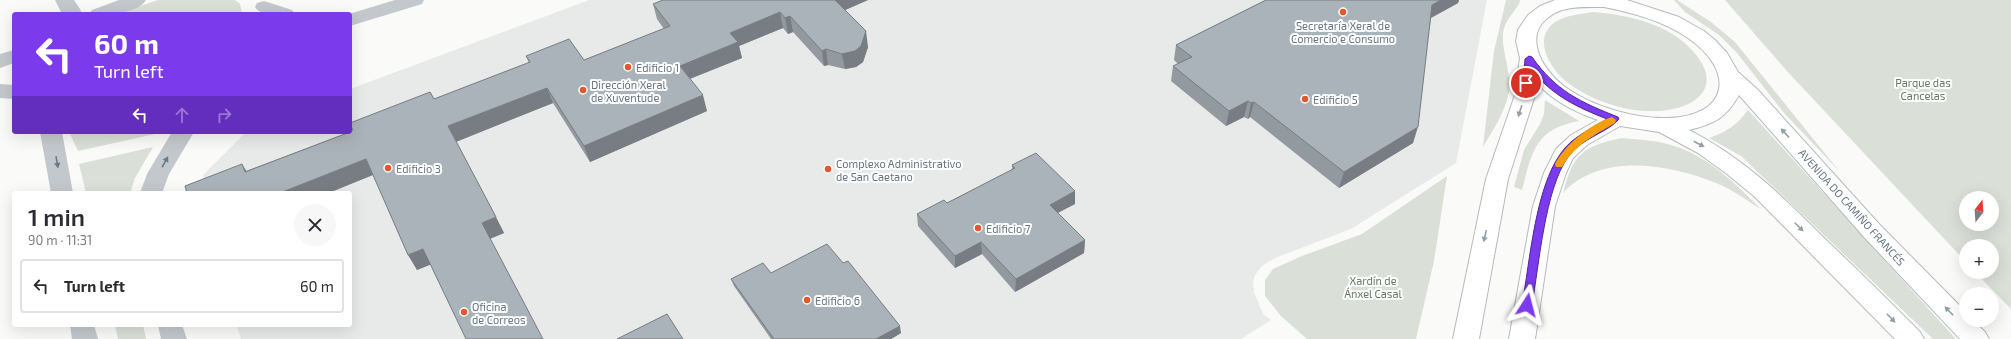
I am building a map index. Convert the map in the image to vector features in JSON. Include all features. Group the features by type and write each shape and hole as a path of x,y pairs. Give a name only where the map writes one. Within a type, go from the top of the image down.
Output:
{"main road":[{"path":"1657,0 1669,19"},
{"path":"1466,339 1484,239 1497,179 1525,95 1529,59 1525,39 1531,22 1547,4 1604,1 1636,7 1669,19 1690,30 1708,44 1722,60 1729,75 1730,95 1718,112 1696,122 1664,126 1614,119 1586,108 1560,93 1541,76 1529,59"},
{"name":"AVENIDA DO CAMIÑO FRANCÉS","path":"1729,75 1751,95 1872,231 1976,339"},
{"path":"1522,339 1544,206 1555,173 1564,154 1579,140 1614,119"},
{"path":"1664,126 1706,148 1735,168 1763,191 1911,339"}],"street":[{"path":"64,0 72,9 72,12"},
{"path":"97,12 114,0"},
{"path":"104,12 137,0"},
{"path":"352,19 415,0"},
{"path":"265,5 281,12"},
{"path":"0,61 12,57"},
{"path":"0,91 12,92"},
{"path":"51,134 62,191"},
{"path":"152,191 158,174 182,134"},
{"path":"82,327 85,339"},
{"path":"171,327 174,339"}],"shaded area":[{"name":"Complexo Administrativo de San Caetano","path":"589,0 1487,0 1456,163 1351,229 1275,258 1262,266 1255,275 1253,282 1254,292 1263,314 1271,320 1241,339 241,339 237,327 352,327 352,191 202,191 208,187 203,175 244,134 352,134 352,88"}],"green space":[{"path":"158,0 235,0 240,4 242,12 123,12"},
{"path":"1506,0 1520,0 1519,4 1505,25 1503,35 1504,51 1509,76 1509,92 1502,114 1483,147 1494,51"},
{"path":"1674,0 1677,0 1711,22 1735,42 1840,172 1784,113 1737,53 1719,35 1685,12"},
{"name":"Parque das Cancelas","path":"1725,0 2011,0 2011,309 1999,297 1999,287 1990,287 1982,279 1999,279 1999,239 1959,239 1959,255 1786,70"},
{"path":"1593,12 1618,15 1644,21 1656,25 1678,38 1688,46 1700,61 1706,74 1706,86 1700,95 1691,102 1678,108 1663,111 1636,110 1605,103 1595,99 1568,83 1555,70 1546,54 1544,45 1545,37 1548,29 1555,22 1574,15"},
{"path":"1545,100 1579,121 1564,125 1544,136 1533,154 1522,190 1514,187 1524,150 1540,124 1544,114"},
{"path":"1748,110 1956,339 1933,339 1741,156 1709,138 1731,127 1740,120"},
{"path":"70,134 155,134 78,151"},
{"path":"1622,138 1661,142 1699,157 1732,181 1761,209 1734,192 1716,183 1698,176 1657,167 1616,167 1596,171 1578,180 1563,193 1571,169 1582,154 1598,144"},
{"path":"153,147 135,178 131,191 86,191 79,164"},
{"name":"Xardín de Ánxel Casal","path":"1447,176 1434,261 1416,339 1307,339 1281,316 1265,296 1265,280 1273,269 1302,256 1362,234"},
{"path":"115,327 143,327 146,339 118,339"}],"building":[{"path":"663,0 835,0 866,31 861,46 855,51 842,54 826,49 822,51 790,16 785,18 780,12 730,33 738,42 680,66 703,95 584,146 547,88 448,126 496,217 482,223 543,339 466,339 423,249 408,255 366,159 285,191 186,191 185,186 242,164 245,172 345,134 352,134 352,122 430,92 434,99 530,62 526,56 569,39 584,60 670,26 653,4"},
{"name":"Edificio 5","path":"1266,0 1441,0 1432,5 1418,127 1344,172 1254,102 1251,103 1248,101 1229,111 1173,66 1192,57 1176,45"},
{"name":"Edificio 7","path":"1036,153 1075,191 1050,205 1085,240 1016,279 981,242 955,256 917,214 944,200 947,203 1015,168 1012,165"},
{"name":"Edificio 6","path":"827,244 843,263 848,261 900,326 876,339 774,339 731,279 763,263 771,273"},
{"path":"667,314 683,339 617,339"}],"slow traffic":[{"path":"1559,164 1564,154 1579,140 1612,120"}],"place":[{"name":"Secretaría Xeral de Comercio e Consumo","path":"1343,12"},
{"name":"Edificio 1","path":"628,67"},
{"name":"Dirección Xeral de Xuventude","path":"583,90"},
{"name":"Edificio 5","path":"1305,99"},
{"name":"Edificio 3","path":"388,168"},
{"name":"Complexo Administrativo de San Caetano","path":"828,169"},
{"name":"Edificio 7","path":"978,228"},
{"name":"Edificio 6","path":"807,300"},
{"name":"Oficina de Correos","path":"464,312"}],"route":[{"path":"1526,83 1529,59 1541,76 1560,93 1586,108 1614,119 1579,140 1564,154 1555,173 1544,206 1527,305"}]}
